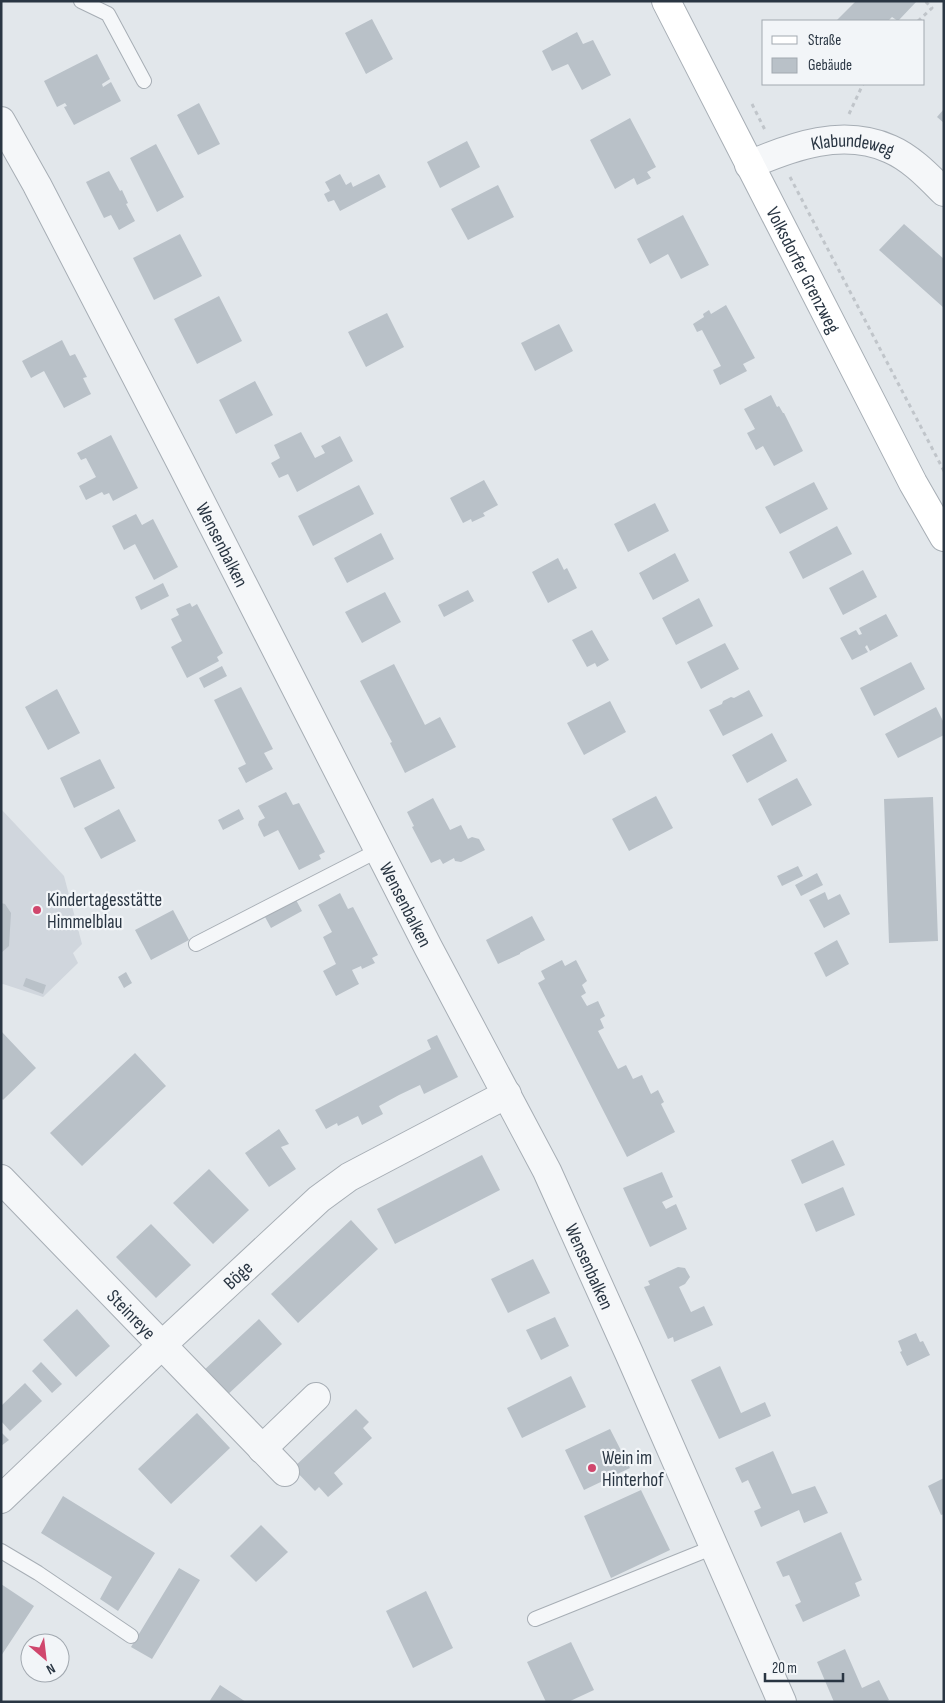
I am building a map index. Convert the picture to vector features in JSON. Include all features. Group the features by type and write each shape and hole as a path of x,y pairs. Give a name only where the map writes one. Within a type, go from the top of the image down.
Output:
{"street":[{"name":"Volksdorfer Grenzweg","path":"666,1 913,483 944,537"},
{"name":"Wensenbalken","path":"1,121 37,185 378,850 547,1171 782,1702"},
{"name":"Klabundeweg","path":"749,164 777,152 800,146 847,139 868,142 890,149 908,160 944,192"},
{"name":"Böge","path":"1,1499 319,1199 349,1177 507,1094"},
{"name":"Steinreye","path":"1,1179 285,1472"},
{"path":"262,1449 316,1397"}],"lane":[{"path":"81,1 108,14 144,81"},
{"path":"196,944 378,850"},
{"path":"536,1619 714,1547"},
{"path":"1,1551 38,1573 131,1636"}],"path":[{"path":"919,20 932,8 924,1"},
{"path":"847,139 846,120 863,85"},
{"path":"749,100 944,471"}],"shaded area":[{"name":"Kindertagesstätte Himmelblau","path":"1,809 64,876 82,944 73,953 78,963 43,997 3,984 1,985"}],"building":[{"path":"856,1 917,1 899,20 892,17 889,20 837,20"},
{"path":"372,19 393,59 366,74 345,33"},
{"path":"577,32 583,44 593,40 611,75 582,90 568,64 552,71 542,51"},
{"path":"97,54 110,79 102,84 103,87 111,82 121,101 74,125 64,107 67,106 65,103 57,107 44,81"},
{"path":"199,103 220,144 198,155 177,115"},
{"path":"944,109 944,123 937,117"},
{"path":"630,118 656,167 647,172 651,178 637,185 634,178 615,189 590,140"},
{"path":"467,141 480,167 440,188 427,162"},
{"path":"156,144 184,197 157,212 130,158"},
{"path":"109,171 120,191 122,190 128,203 126,204 135,221 119,230 111,215 104,218 86,182"},
{"path":"340,174 346,185 351,182 353,187 379,174 386,187 340,211 334,200 328,202 324,194 330,191 325,182"},
{"path":"498,185 514,217 468,240 451,209"},
{"path":"683,215 709,265 681,279 668,254 650,264 637,239"},
{"path":"904,224 944,259 944,308 879,250"},
{"path":"180,234 202,276 154,300 133,258"},
{"path":"219,296 242,341 197,364 174,319"},
{"path":"726,305 755,358 743,364 747,371 720,385 713,370 721,366 702,330 697,332 693,324 704,317 703,314 709,310 711,314"},
{"path":"387,313 404,347 366,367 348,332"},
{"path":"559,324 573,351 535,371 521,343"},
{"path":"62,340 70,356 75,354 87,377 83,378 91,394 64,408 44,371 31,378 22,361"},
{"path":"255,381 273,415 236,434 219,400"},
{"path":"771,395 777,407 779,406 784,413 803,451 774,466 763,446 756,450 747,433 755,429 744,409"},
{"path":"301,432 315,458 325,453 321,446 340,436 353,461 297,492 288,474 279,478 271,463 280,458 274,445"},
{"path":"111,435 138,488 113,501 109,493 104,495 102,492 86,500 79,486 96,477 86,458 81,460 77,453"},
{"path":"484,480 498,505 483,513 485,516 472,522 471,519 463,523 450,498"},
{"path":"814,482 828,509 780,534 765,507"},
{"path":"359,485 374,514 313,546 298,516"},
{"path":"655,503 669,531 628,552 614,524"},
{"path":"136,514 142,525 153,519 178,567 154,580 135,544 124,550 112,526"},
{"path":"837,526 852,554 803,579 789,552"},
{"path":"381,533 394,559 347,583 334,558"},
{"path":"675,553 689,581 653,600 639,573"},
{"path":"558,558 564,570 567,568 577,588 548,603 532,572"},
{"path":"863,570 877,597 843,615 829,588"},
{"path":"163,583 169,596 141,610 135,597"},
{"path":"468,590 474,601 444,617 438,605"},
{"path":"385,592 401,622 362,643 345,612"},
{"path":"699,598 713,626 676,645 662,618"},
{"path":"190,603 192,607 197,604 223,653 217,657 219,661 187,678 171,647 182,641 171,619 179,615 176,609"},
{"path":"886,614 898,636 870,651 867,645 865,647 868,652 852,660 840,638 856,630 859,635 862,634 859,628"},
{"path":"592,630 609,660 597,667 595,663 587,667 572,640"},
{"path":"725,643 739,669 701,689 687,662"},
{"path":"911,662 925,689 874,716 860,688"},
{"path":"394,664 425,725 440,717 456,747 405,773 390,743 392,742 360,681"},
{"path":"222,666 227,676 204,688 199,678"},
{"path":"241,687 273,749 264,753 273,769 246,783 238,768 246,764 214,700"},
{"path":"57,689 80,733 48,750 25,707"},
{"path":"749,690 763,716 723,736 709,710 731,697 734,698"},
{"path":"610,701 626,732 584,755 567,723"},
{"path":"936,707 944,723 944,735 898,758 885,734"},
{"path":"772,733 787,761 747,783 732,755"},
{"path":"100,759 115,788 74,808 60,778"},
{"path":"797,778 812,805 772,826 758,799"},
{"path":"286,792 293,805 299,803 325,852 319,855 321,859 299,870 278,830 264,837 258,825 259,821 265,818 258,806"},
{"path":"656,796 673,828 629,851 612,819"},
{"path":"933,797 938,941 889,943 884,799"},
{"path":"433,798 450,830 461,825 468,839 472,837 479,839 485,850 461,862 455,861 454,858 443,864 440,859 431,863 412,827 414,826 407,812"},
{"path":"119,809 136,841 101,859 84,828"},
{"path":"239,809 244,819 223,830 218,820"},
{"path":"798,866 803,876 782,886 777,876"},
{"path":"817,873 823,885 801,896 795,885"},
{"path":"825,892 828,900 840,894 850,914 824,928 809,900"},
{"path":"340,893 348,909 353,907 378,955 372,958 375,963 362,969 361,966 352,970 359,984 336,996 323,971 336,964 323,937 332,932 318,905"},
{"path":"296,900 302,911 271,928 265,917"},
{"path":"1,903 5,904 11,913 9,946 1,953"},
{"path":"173,910 189,940 151,960 135,930"},
{"path":"532,916 545,940 498,964 486,940"},
{"path":"837,940 849,964 826,977 814,953"},
{"path":"562,960 565,966 576,960 587,981 582,985 586,993 581,996 587,1006 598,1001 605,1016 600,1019 604,1028 598,1031 618,1069 626,1065 633,1079 642,1075 651,1094 658,1090 664,1102 661,1104 675,1132 627,1157 538,983 545,979 541,971"},
{"path":"126,972 132,983 124,988 118,977"},
{"path":"26,978 46,985 43,994 23,986"},
{"path":"1,1031 36,1068 3,1100 1,1098"},
{"path":"437,1035 458,1077 424,1094 420,1085 399,1095 379,1106 383,1114 362,1125 358,1116 338,1126 337,1123 326,1129 315,1110 431,1049 427,1040"},
{"path":"135,1053 166,1086 82,1166 50,1133"},
{"path":"279,1129 289,1144 281,1147 296,1169 269,1187 245,1153"},
{"path":"833,1140 845,1165 802,1184 791,1160"},
{"path":"482,1155 500,1190 395,1244 377,1209"},
{"path":"209,1169 249,1210 213,1244 173,1203"},
{"path":"662,1172 673,1197 662,1202 666,1209 676,1204 687,1229 650,1247 623,1188"},
{"path":"843,1187 855,1215 816,1232 804,1204"},
{"path":"351,1220 378,1249 298,1323 271,1294"},
{"path":"151,1224 191,1265 156,1298 116,1257"},
{"path":"533,1259 550,1293 508,1313 491,1279"},
{"path":"678,1267 685,1268 690,1277 685,1284 679,1287 691,1312 704,1306 713,1325 674,1342 673,1337 668,1339 644,1287 650,1285 648,1281"},
{"path":"77,1309 110,1346 76,1377 43,1340"},
{"path":"555,1317 569,1346 541,1360 526,1330"},
{"path":"259,1319 282,1344 225,1397 202,1372"},
{"path":"916,1333 920,1342 923,1341 930,1355 907,1366 900,1352 902,1351 898,1341"},
{"path":"41,1362 62,1384 52,1393 32,1371"},
{"path":"720,1366 741,1413 765,1402 771,1416 719,1439 691,1380"},
{"path":"571,1376 586,1407 522,1438 507,1408"},
{"path":"25,1383 42,1401 10,1431 1,1421 1,1406"},
{"path":"356,1409 369,1422 363,1428 372,1438 334,1473 343,1484 328,1497 319,1487 315,1491 293,1468"},
{"path":"197,1413 230,1448 171,1504 138,1469"},
{"path":"610,1429 630,1468 584,1490 565,1450"},
{"path":"1,1432 9,1440 1,1446"},
{"path":"773,1451 792,1494 815,1486 828,1513 804,1523 799,1510 761,1527 754,1511 761,1508 748,1480 742,1483 735,1468"},
{"path":"944,1478 944,1514 941,1515 928,1486"},
{"path":"641,1490 670,1550 611,1578 584,1516"},
{"path":"63,1496 155,1553 118,1611 100,1599 112,1577 41,1533"},
{"path":"261,1525 288,1552 256,1582 230,1556"},
{"path":"841,1532 862,1580 855,1583 860,1596 803,1622 795,1605 801,1602 789,1575 783,1577 776,1562"},
{"path":"179,1568 200,1580 152,1659 131,1647"},
{"path":"1,1584 34,1606 1,1656"},
{"path":"426,1591 453,1648 413,1668 386,1611"},
{"path":"571,1642 594,1690 568,1702 546,1702 527,1662"},
{"path":"845,1649 862,1688 879,1680 889,1700 885,1702 834,1702 817,1662"},
{"path":"220,1685 246,1702 209,1702"}],"place":[{"name":"Kindertagesstätte Himmelblau","path":"37,910"},
{"name":"Wein im Hinterhof","path":"592,1468"}]}
